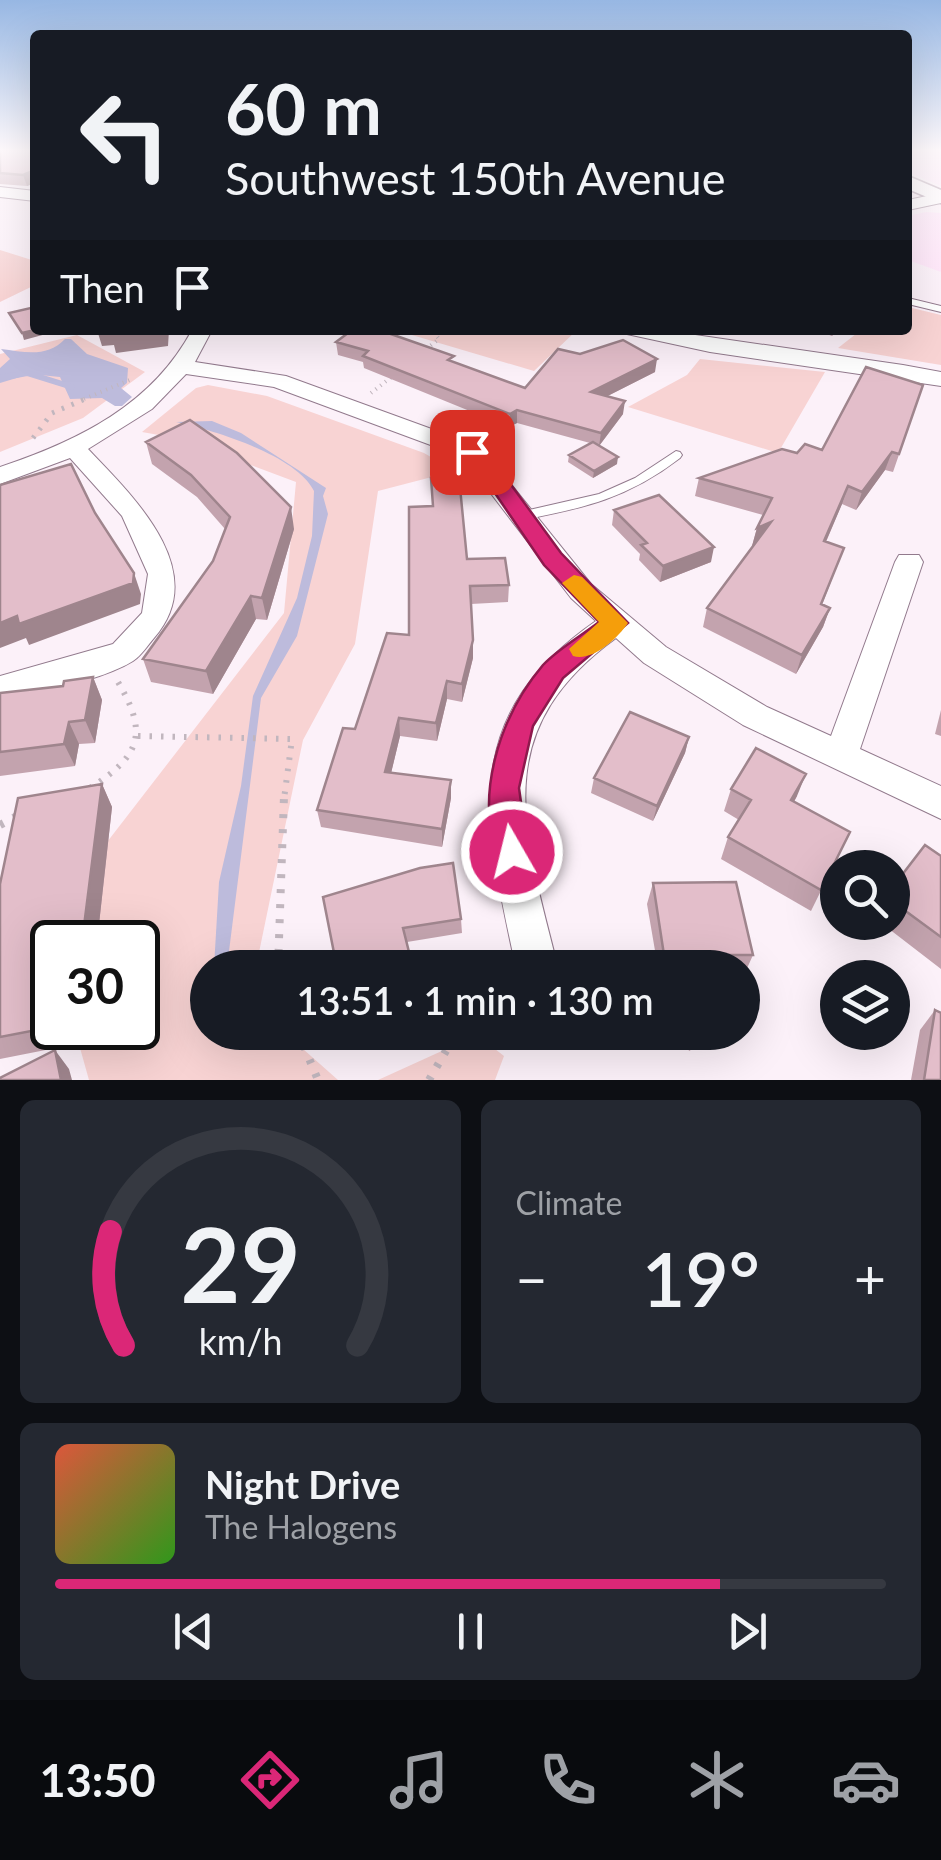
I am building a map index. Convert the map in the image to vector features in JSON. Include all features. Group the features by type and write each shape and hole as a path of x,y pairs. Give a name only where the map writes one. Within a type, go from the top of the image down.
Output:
{"street":[{"path":"0,476 74,448 121,420 183,367 199,335"},
{"path":"690,335 941,378"},
{"path":"183,367 278,381 472,452 494,475 552,559 615,623 700,684 840,758 941,803"},
{"path":"0,689 124,652 156,616 162,574 134,513 74,448"},
{"path":"840,758 910,562"},
{"path":"533,950 512,852 504,788 519,724 554,670 615,623"}],"lane":[{"path":"912,302 941,308"},
{"path":"521,516 594,502 646,480 676,455"}],"path":[{"path":"424,351 439,339 436,335"},
{"path":"354,408 396,374"},
{"path":"31,441 44,419 100,390 132,380"},
{"path":"83,793 118,772 138,747 138,722 129,698 102,659"},
{"path":"138,736 292,739 285,768 279,950"},
{"path":"0,825 24,812"},
{"path":"306,1050 318,1080"},
{"path":"428,1080 447,1050"}],"shaded area":[{"path":"941,213 941,272 912,261 912,215"},
{"path":"0,250 30,259 30,287 0,302"},
{"path":"912,308 941,315 941,365 838,348 855,335 912,335"},
{"path":"77,335 145,372 83,418 0,452 0,354"},
{"path":"412,335 572,335 534,371"},
{"path":"700,359 825,372 778,453 628,407 687,375"},
{"path":"208,385 267,396 424,453 455,471 378,491 355,644 303,740 260,950 190,950 190,1050 304,1050 338,1080 89,1080 81,1050 160,1050 160,920 96,920 104,846 284,613 296,482 181,439 142,432 196,388"},
{"path":"444,1050 496,1050 504,1056 495,1080 378,1080"}],"water":[{"path":"71,339 87,354 128,368 127,383 121,388 132,397 122,406 102,398 70,399 60,377 30,374 0,383 0,368 10,359 1,349 43,351"},
{"path":"212,421 241,433 326,488 323,496 328,514 297,636 261,698 229,950 215,950 219,882 241,786 253,696 297,598 312,536 314,491 290,466 272,455 176,422"}],"building":[{"path":"30,308 30,331 22,333 9,313"},
{"path":"345,335 394,335 454,356 448,360 525,388 558,349 580,354 623,340 657,359 591,392 625,401 601,433 517,410 510,414 363,356 368,351 336,342"},
{"path":"866,367 923,385 899,454 892,452 862,492 848,486 824,541 844,548 821,604 830,608 802,655 707,608 771,522 757,528 772,498 699,478 782,449 797,453 805,444 822,450"},
{"path":"190,420 237,453 291,507 262,598 251,596 206,671 143,659 213,561 230,517 191,475 146,442"},
{"path":"593,442 618,457 594,471 569,455"},
{"path":"71,464 95,513 134,573 133,583 19,624 17,616 0,623 0,485"},
{"path":"459,477 467,559 505,558 509,585 470,586 473,640 462,684 447,681 436,723 399,718 385,772 451,780 442,829 317,810 343,728 355,729 387,633 409,635 409,507 433,506 431,478"},
{"path":"659,495 714,547 663,566 641,545 647,543 614,510"},
{"path":"93,677 85,720 69,722 64,744 0,752 0,693 63,686 64,681"},
{"path":"630,712 689,737 657,806 594,778"},
{"path":"756,748 806,774 791,800 850,832 841,850 820,850 820,889 728,837 751,800 731,789"},
{"path":"102,784 85,920 30,920 30,1031 0,1037 0,884 18,798"},
{"path":"925,845 941,856 941,937 910,914 910,865"},
{"path":"453,863 461,919 403,928 408,950 333,950 323,897 420,868"},
{"path":"736,882 752,950 663,950 653,883"},
{"path":"935,1010 941,1013 941,1080 924,1080"},
{"path":"55,1050 61,1080 0,1078"}],"waterway":[{"path":"0,378 27,373 72,387"}],"slow traffic":[{"path":"574,583 615,623 582,649"}],"route":[{"path":"472,452 494,475 552,559 615,623 554,670 519,724 504,788 512,852"}]}
